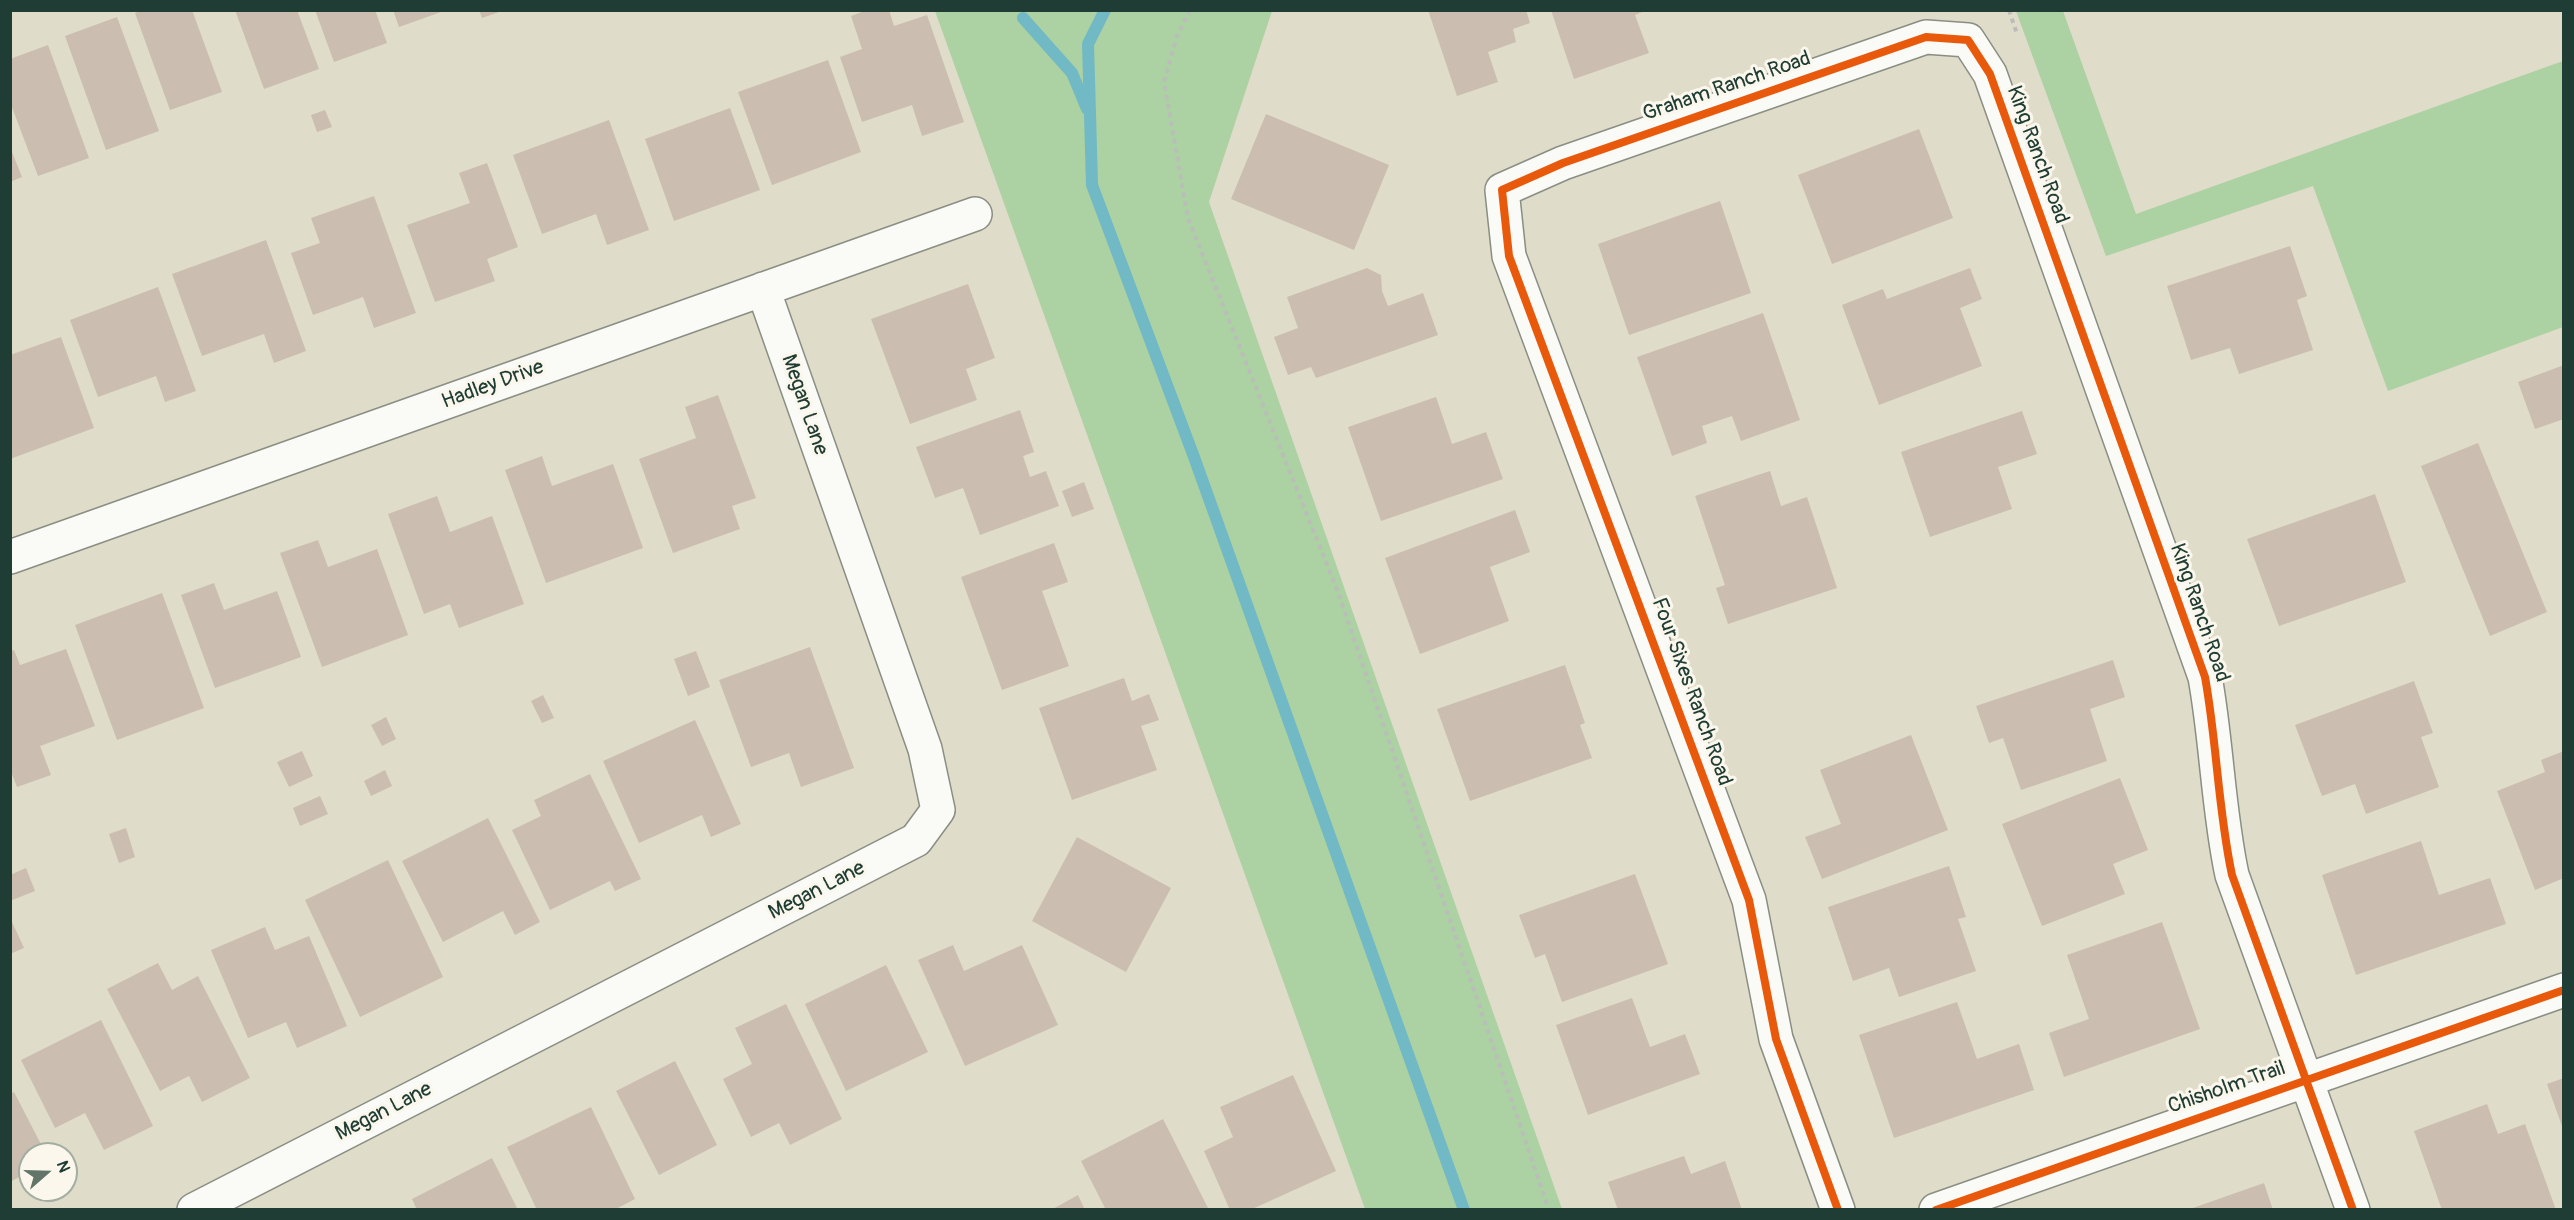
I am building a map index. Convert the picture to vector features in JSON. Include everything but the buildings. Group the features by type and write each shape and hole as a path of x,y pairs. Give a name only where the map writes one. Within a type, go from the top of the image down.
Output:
{"street":[{"name":"Graham Ranch Road","path":"1502,190 1563,163 1926,37 1968,40"},
{"name":"King Ranch Road","path":"1968,40 1990,74 2205,677 2211,710 2224,837 2232,875 2353,1209"},
{"name":"Four Sixes Ranch Road","path":"1502,190 1509,255 1749,900 1776,1039 1838,1209"},
{"name":"Hadley Drive","path":"10,557 975,214"},
{"name":"Megan Lane","path":"194,1209 916,840 938,810 925,749 763,288"},
{"name":"Chisholm Trail","path":"1936,1209 2564,990"}],"path":[{"path":"1190,10 1177,36 1164,82 1188,218 1338,592 1549,1209"},
{"path":"2009,10 2017,34"}],"green space":[{"path":"935,11 1272,11 1209,202 1562,1209 1365,1209"},
{"path":"2016,11 2063,11 2136,214 2563,61 2563,327 2388,391 2313,186 2106,256"}],"waterway":[{"path":"1105,10 1088,44 1092,185 1194,457 1464,1210"},
{"path":"1023,18 1072,73 1087,109"}],"cycle path":[{"path":"1838,1210 1776,1039 1749,900 1509,256 1502,190 1563,163 1926,37 1968,40 1990,74 2205,677 2232,875 2353,1210"},
{"path":"1936,1210 2564,990"}]}
